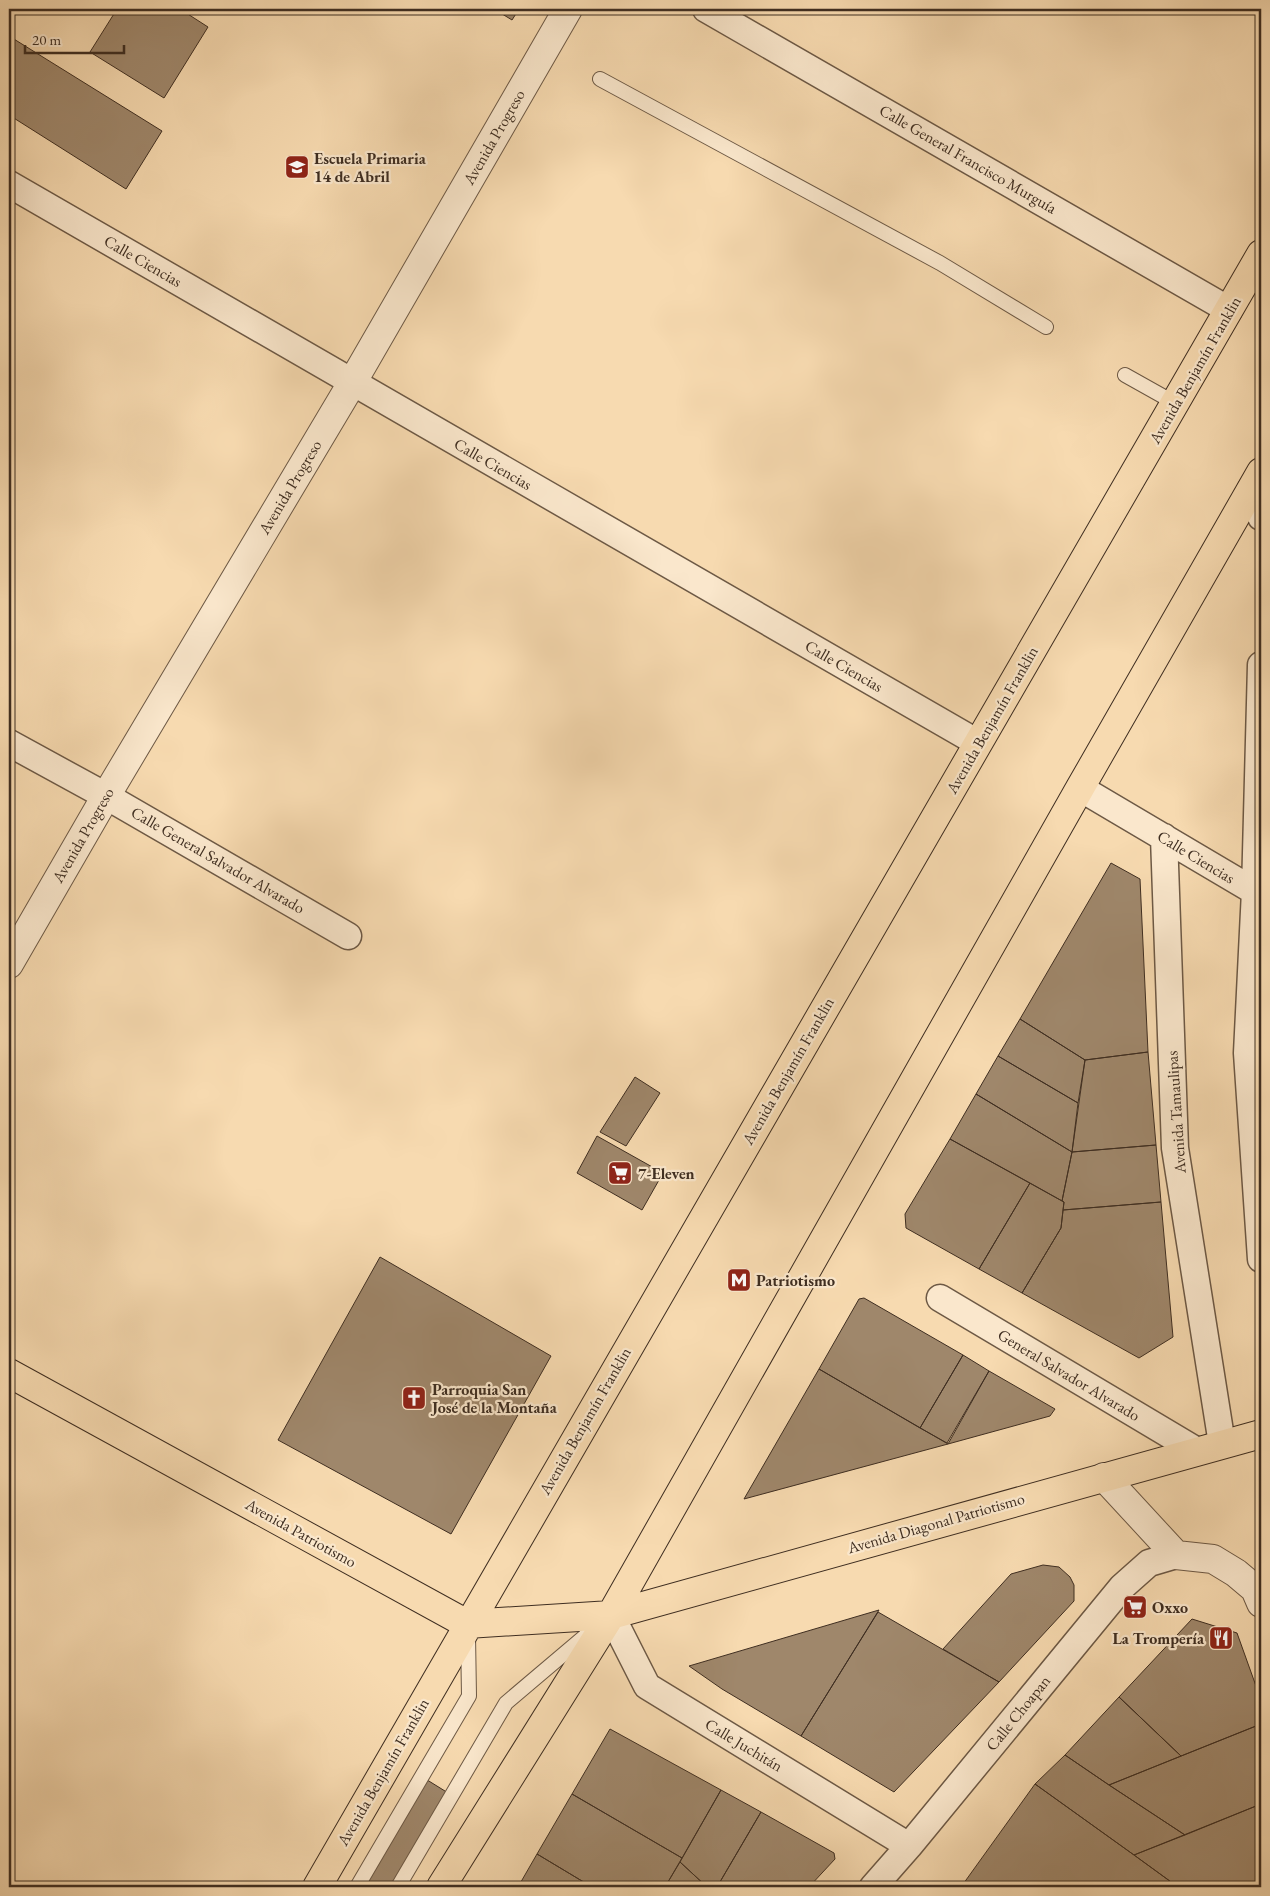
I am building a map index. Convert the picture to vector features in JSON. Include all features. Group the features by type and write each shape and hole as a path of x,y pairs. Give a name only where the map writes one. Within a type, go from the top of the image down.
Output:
{"main road":[{"name":"Avenida Benjamín Franklin","path":"317,1887 467,1624 1261,254"},
{"path":"441,1887 611,1614 1256,481"},
{"name":"Avenida Patriotismo","path":"9,1372 467,1624"},
{"name":"Avenida Diagonal Patriotismo","path":"611,1614 1261,1434"},
{"path":"467,1624 611,1614"}],"street":[{"name":"Avenida Progreso","path":"9,964 106,796 352,383 568,9"},
{"name":"Calle General Francisco Murguía","path":"706,9 1229,310"},
{"name":"Calle Ciencias","path":"9,184 978,743"},
{"path":"1256,481 1261,516"},
{"path":"1261,665 1258,893 1247,1053 1261,1259"},
{"name":"Calle General Salvador Alvarado","path":"9,743 106,796 348,936"},
{"name":"Calle Ciencias","path":"1080,788 1258,893"},
{"name":"Avenida Tamaulipas","path":"1164,837 1175,1148 1210,1448"},
{"name":"General Salvador Alvarado","path":"940,1298 1210,1448"},
{"path":"1104,1477 1176,1555 1213,1559 1236,1573 1254,1589 1261,1603"},
{"name":"Calle Choapan","path":"873,1887 910,1846 1122,1587 1149,1563 1176,1555"},
{"name":"Calle Juchitán","path":"611,1614 647,1686 910,1846"}],"lane":[{"path":"600,79 940,263 1046,327"},
{"path":"1126,375 1175,403"},
{"path":"398,1887 506,1703 611,1614"},
{"path":"357,1887 469,1696 467,1624"}],"building":[{"path":"117,9 180,9 208,27 164,98 90,52"},
{"path":"494,9 519,9 512,20"},
{"path":"9,36 162,131 126,189 9,115"},
{"path":"1111,863 1140,879 1148,1052 1085,1060 1020,1019"},
{"path":"1020,1019 1085,1060 1078,1103 998,1056"},
{"path":"1148,1052 1156,1145 1072,1152 1085,1060"},
{"path":"998,1056 1078,1103 1072,1152 976,1094"},
{"path":"635,1077 660,1093 626,1146 600,1132"},
{"path":"976,1094 1072,1152 1062,1201 950,1139"},
{"name":"7-Eleven","path":"597,1136 663,1173 642,1210 577,1173"},
{"path":"950,1139 1030,1183 979,1269 906,1228 905,1214"},
{"path":"1156,1145 1161,1202 1063,1210 1064,1202 1062,1201 1072,1152"},
{"path":"1030,1183 1064,1202 1061,1228 1022,1293 979,1269"},
{"path":"1161,1202 1173,1337 1139,1358 1022,1293 1061,1228 1063,1210"},
{"name":"Parroquia San José de la Montaña","path":"380,1257 551,1356 451,1534 278,1440"},
{"path":"864,1298 963,1355 920,1428 819,1369 859,1299"},
{"path":"963,1355 989,1371 947,1443 920,1428"},
{"path":"819,1369 948,1444 744,1499"},
{"path":"989,1371 1055,1409 1050,1416 948,1444"},
{"path":"1043,1565 1059,1567 1070,1577 1074,1585 1074,1601 999,1682 943,1649 1011,1574"},
{"path":"879,1610 801,1736 722,1689 689,1666"},
{"path":"878,1612 999,1682 894,1792 801,1736"},
{"path":"1192,1619 1237,1633 1261,1700 1261,1724 1181,1756 1119,1697"},
{"path":"1119,1697 1181,1756 1109,1785 1065,1755"},
{"path":"1261,1724 1261,1804 1185,1835 1109,1785"},
{"path":"610,1729 721,1790 682,1858 572,1794"},
{"path":"1065,1755 1185,1835 1134,1855 1035,1784"},
{"path":"424,1778 453,1796 400,1887 360,1887"},
{"path":"1035,1784 1134,1855 1178,1887 961,1887"},
{"path":"721,1790 761,1812 717,1887 707,1887 680,1862"},
{"path":"572,1794 682,1858 665,1887 592,1887 537,1854"},
{"path":"1261,1804 1261,1883 1251,1887 1178,1887 1134,1855"},
{"path":"761,1812 834,1853 835,1859 809,1887 717,1887"},
{"path":"537,1854 592,1887 518,1887"},
{"path":"680,1862 707,1887 665,1887"}],"place":[{"name":"Escuela Primaria 14 de Abril","path":"297,167"},
{"name":"7-Eleven","path":"620,1173"},
{"name":"Patriotismo","path":"739,1280"},
{"name":"Parroquia San José de la Montaña","path":"414,1398"},
{"name":"Oxxo","path":"1135,1607"},
{"name":"La Trompería","path":"1221,1638"}]}
